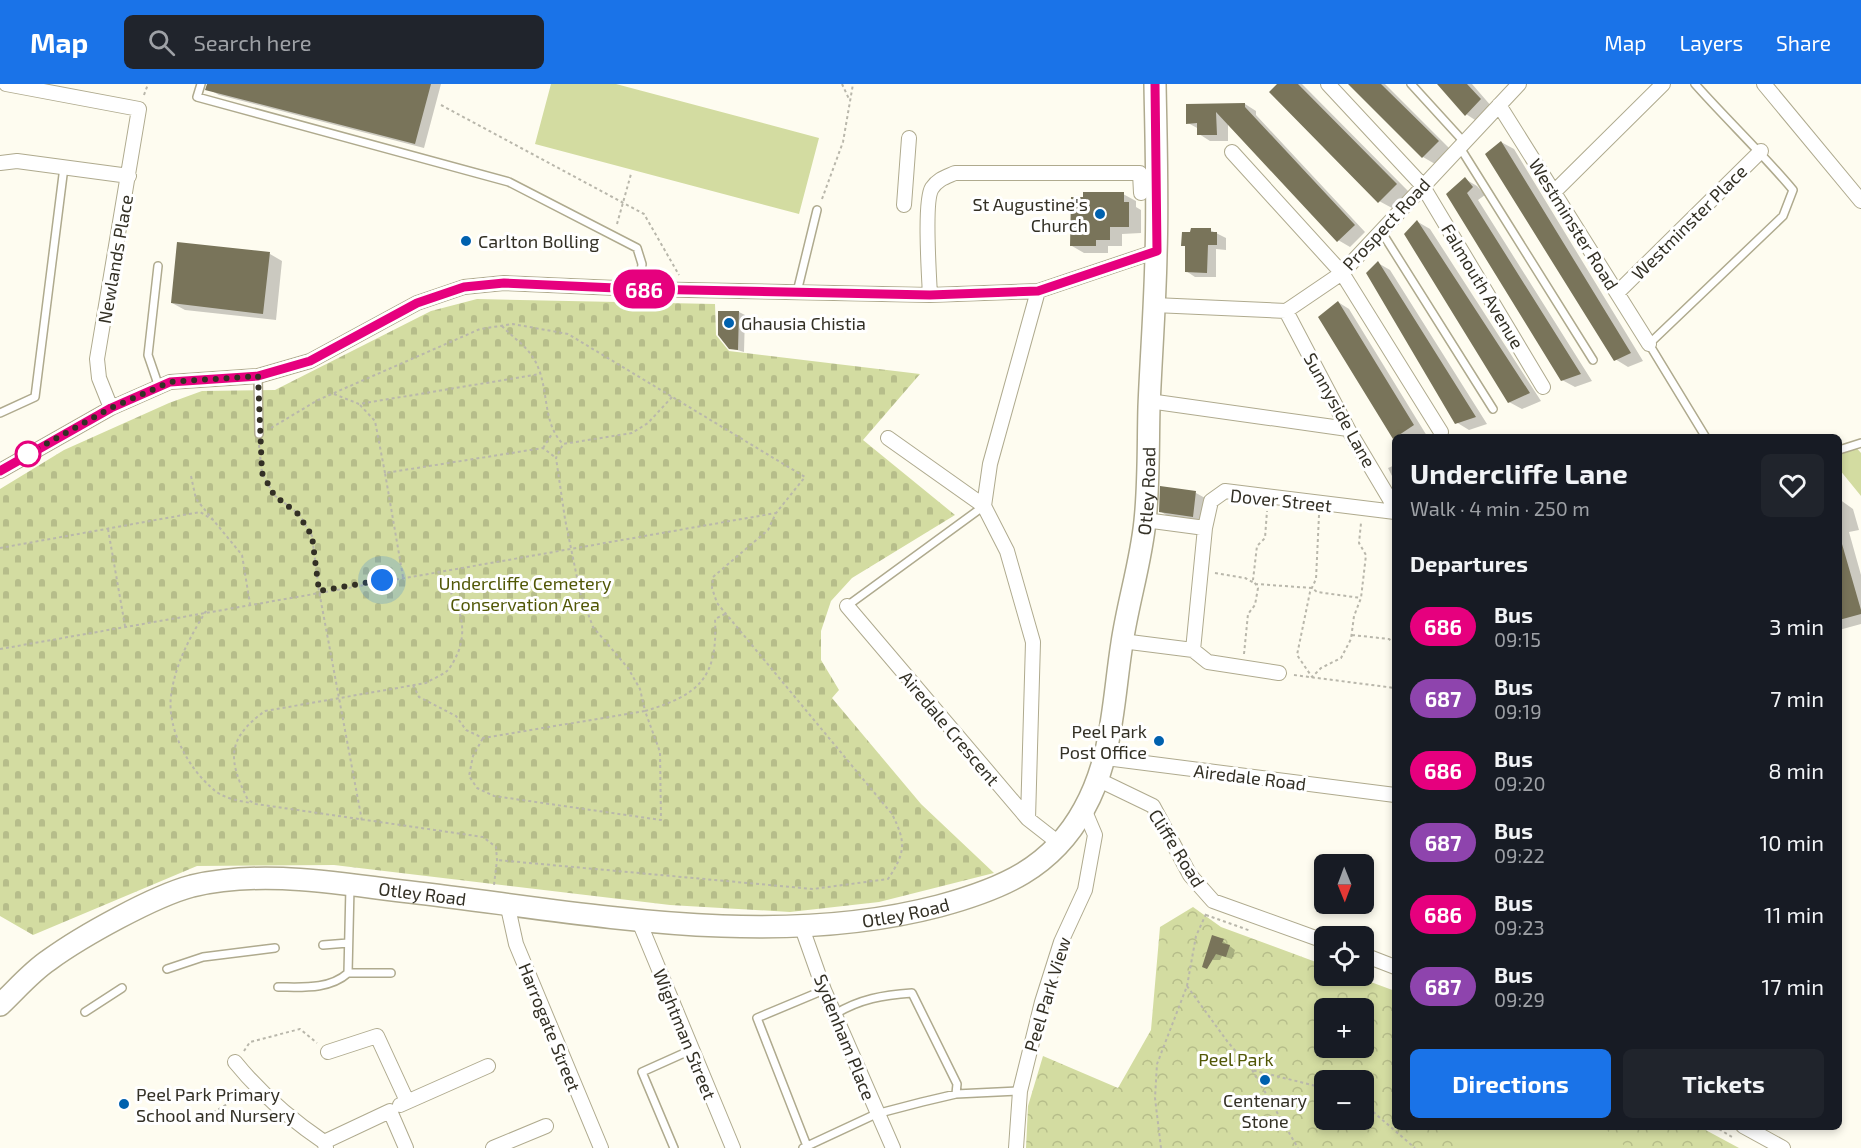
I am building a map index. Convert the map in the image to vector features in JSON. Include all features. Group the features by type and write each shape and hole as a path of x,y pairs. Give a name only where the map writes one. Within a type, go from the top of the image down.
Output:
{"main road":[{"name":"Otley Road","path":"0,1005 45,962 72,944 141,908 191,886 263,878 327,881 638,920 730,926 801,925 918,911 981,894 1023,876 1060,844 1084,809 1106,758 1122,641 1145,520 1157,251 1155,84"}],"street":[{"name":"Newlands Place","path":"6,84 139,109 97,359 99,378 111,408"},
{"name":"Falmouth Avenue","path":"1328,84 1422,185 1543,387"},
{"path":"1554,192 1663,84"},
{"path":"1764,84 1861,201"},
{"name":"Prospect Road","path":"1286,311 1342,273 1499,105 1510,87"},
{"name":"Westminster Road","path":"1499,105 1649,344"},
{"path":"904,205 909,138"},
{"name":"Westminster Place","path":"1617,293 1761,151"},
{"path":"1232,152 1342,273 1441,432"},
{"path":"0,163 16,161 129,176"},
{"path":"930,295 930,190 939,179 955,173 1140,173 1141,193"},
{"path":"905,190 930,190"},
{"path":"0,471 111,408 170,382 258,376 310,361 417,303 464,287 504,283 639,289 930,295 1038,291 1157,251"},
{"path":"984,506 990,464 1038,291"},
{"path":"1154,305 1286,311"},
{"name":"Sunnyside Lane","path":"1286,311 1348,429 1392,505"},
{"path":"1149,401 1348,429"},
{"path":"888,438 984,506 1007,551 1033,642 1028,819"},
{"name":"Dover Street","path":"1193,650 1205,528 1211,501 1225,491 1392,510"},
{"path":"1145,520 1205,528"},
{"name":"Airedale Crescent","path":"847,606 1028,819 1060,844"},
{"path":"1122,641 1193,650 1208,662 1279,673"},
{"name":"Airedale Road","path":"1106,758 1392,795"},
{"name":"Cliffe Road","path":"1097,779 1154,806 1190,874 1213,901 1314,937"},
{"name":"Peel Park View","path":"1016,1148 1020,1091 1042,1002 1061,942 1085,890 1095,836 1084,809"},
{"name":"Harrogate Street","path":"500,902 601,1148"},
{"name":"Wightman Street","path":"638,920 733,1148"},
{"name":"Sydenham Place","path":"801,925 824,990 892,1148"},
{"path":"1374,960 1392,966"},
{"path":"328,1052 376,1036 407,1101"},
{"path":"235,1062 255,1086 291,1120 325,1145 407,1101 488,1066"},
{"path":"390,1111 406,1148"},
{"path":"493,1148 546,1126"},
{"path":"1750,1130 1783,1148"}],"lane":[{"path":"201,84 197,97 509,182 637,248 642,264 639,289"},
{"path":"1411,84 1461,144 1593,360"},
{"path":"1695,84 1723,116 1761,151 1793,190 1784,216 1649,344 1704,434"},
{"path":"0,413 35,397 64,167"},
{"path":"797,292 817,210"},
{"path":"1380,230 1493,410"},
{"path":"158,266 148,355 159,387"},
{"path":"258,376 259,434"},
{"path":"1842,449 1861,444"},
{"path":"847,606 984,506"},
{"path":"348,973 350,885"},
{"path":"323,945 348,943"},
{"path":"167,969 203,957 275,948"},
{"path":"278,987 310,987 332,983 348,973 391,973"},
{"path":"85,1012 123,988"},
{"path":"824,990 757,1018 805,1147 876,1114 956,1094 1020,1091"},
{"path":"835,1014 856,1002 883,995 912,993 957,1084 956,1094"},
{"path":"674,1148 642,1072 691,1050"}],"path":[{"path":"842,84 849,99"},
{"path":"817,210 843,142 853,84"},
{"path":"441,105 644,214 688,290"},
{"path":"614,236 631,174"},
{"path":"362,820 319,591 312,536 298,514 274,495 262,473 259,434 333,394 480,329 513,324 568,334 805,477 776,513 768,530 713,577 712,588 717,603 725,614 892,814 903,837 898,864 888,879 813,889 497,860"},
{"path":"502,326 532,356 540,374 552,434 563,444"},
{"path":"359,404 540,374"},
{"path":"333,394 359,404 375,421 403,577"},
{"path":"563,444 632,433 648,423 672,397"},
{"path":"543,448 552,434"},
{"path":"483,738 473,756 469,776 477,788 494,796 661,820 660,752 645,711 640,689 628,668 593,627 580,592 565,519 556,458 563,444"},
{"path":"385,473 543,448 556,458"},
{"path":"191,476 196,499 242,555 250,604"},
{"path":"1242,667 1248,614 1255,605 1258,588 1253,580 1257,546 1265,538 1268,497"},
{"path":"1312,677 1298,655 1312,588 1316,579 1320,503"},
{"path":"1312,677 1321,668 1341,658 1352,635 1354,616 1361,598 1366,555 1359,543 1363,508"},
{"path":"0,548 200,512 215,521"},
{"path":"0,649 319,591 776,513"},
{"path":"108,528 125,626"},
{"path":"256,804 248,800 233,768 233,753 237,738 249,723 265,711 426,683 447,671 457,656 463,638 462,618 456,600 438,571"},
{"path":"1201,571 1245,578 1256,584 1312,588 1317,592 1361,598"},
{"path":"206,611 185,645 170,696 175,735 195,770 214,791 236,800 256,804 483,837 495,847 500,902"},
{"path":"412,685 419,697 450,713 466,730 483,738 645,711 677,702 700,685 712,664 716,635 715,619 725,614"},
{"path":"1352,635 1389,639 1392,642"},
{"path":"1279,673 1392,688"},
{"path":"1161,1148 1155,1098 1157,1064 1188,986 1196,936 1213,901"},
{"path":"1188,986 1227,1041 1252,1070 1298,1148"},
{"path":"235,1062 250,1042 300,1029 328,1052"},
{"path":"1252,1070 1314,1086"},
{"path":"198,1122 255,1086"},
{"path":"1374,1113 1392,1128"},
{"path":"1394,1130 1415,1148"}],"green space":[{"path":"551,84 616,84 819,138 799,214 535,144"},
{"name":"Undercliffe Cemetery Conservation Area","path":"477,299 715,304 716,335 729,351 920,374 863,440 955,515 852,578 831,601 821,631 821,660 839,690 832,698 921,804 994,873 879,902 790,912 670,905 334,865 197,866 33,935 0,916 0,489 64,450 169,403 202,391 275,390 431,311"},
{"path":"1853,444 1861,453 1861,496 1842,473 1842,453"},
{"name":"Peel Park","path":"1193,907 1221,927 1314,961 1314,986 1374,986 1374,983 1392,990 1392,1130 1706,1130 1739,1148 1026,1148 1028,1106 1043,1056 1118,1088 1151,1030 1160,927"},
{"path":"1442,1130 1606,1130 1627,1148 1461,1148"}],"building":[{"path":"207,84 431,84 415,144 205,90"},
{"path":"1277,84 1298,84 1397,184 1378,203 1269,92"},
{"path":"1348,84 1381,84 1439,141 1422,158"},
{"path":"1437,84 1467,84 1481,99 1465,116"},
{"path":"1245,103 1245,107 1355,225 1337,242 1216,112 1217,135 1197,135 1197,123 1186,124 1186,104"},
{"path":"1501,141 1631,353 1614,361 1485,154"},
{"path":"1465,177 1473,187 1467,193 1581,374 1561,381 1446,194"},
{"name":"St Augustine's Church","path":"1083,192 1124,192 1124,202 1129,202 1129,227 1110,227 1110,240 1096,240 1096,246 1070,246 1071,197 1083,197"},
{"path":"1417,220 1530,393 1508,403 1404,234"},
{"path":"1191,228 1211,228 1211,232 1217,232 1217,245 1208,245 1207,273 1185,272 1185,246 1181,246 1182,232 1190,232"},
{"path":"177,242 270,252 263,314 171,303"},
{"path":"1378,261 1476,417 1455,424 1366,273"},
{"path":"1338,301 1414,425 1400,434 1392,434 1392,437 1318,317"},
{"name":"Ghausia Chistia","path":"718,311 739,311 738,350 729,349 718,335"},
{"path":"1160,486 1196,491 1193,517 1159,512"},
{"path":"1842,544 1861,610 1861,614 1842,619"},
{"path":"1212,935 1224,939 1222,943 1230,945 1226,957 1216,954 1207,969 1202,967"}],"bus line":[{"name":"686","path":"0,471 111,408 170,382 258,376 310,361 417,303 464,287 504,283 639,289 930,295 1038,291 1157,251 1155,84"}],"place":[{"name":"St Augustine's Church","path":"1100,214"},
{"name":"Carlton Bolling","path":"466,241"},
{"name":"Ghausia Chistia","path":"729,323"},
{"name":"Peel Park Post Office","path":"1159,741"},
{"name":"Centenary Stone","path":"1265,1080"},
{"name":"Peel Park Primary School and Nursery","path":"124,1104"}],"route":[{"path":"28,454 111,408 170,382 258,376 259,444 262,473 274,495 298,514 312,536 319,591 382,580"}]}
